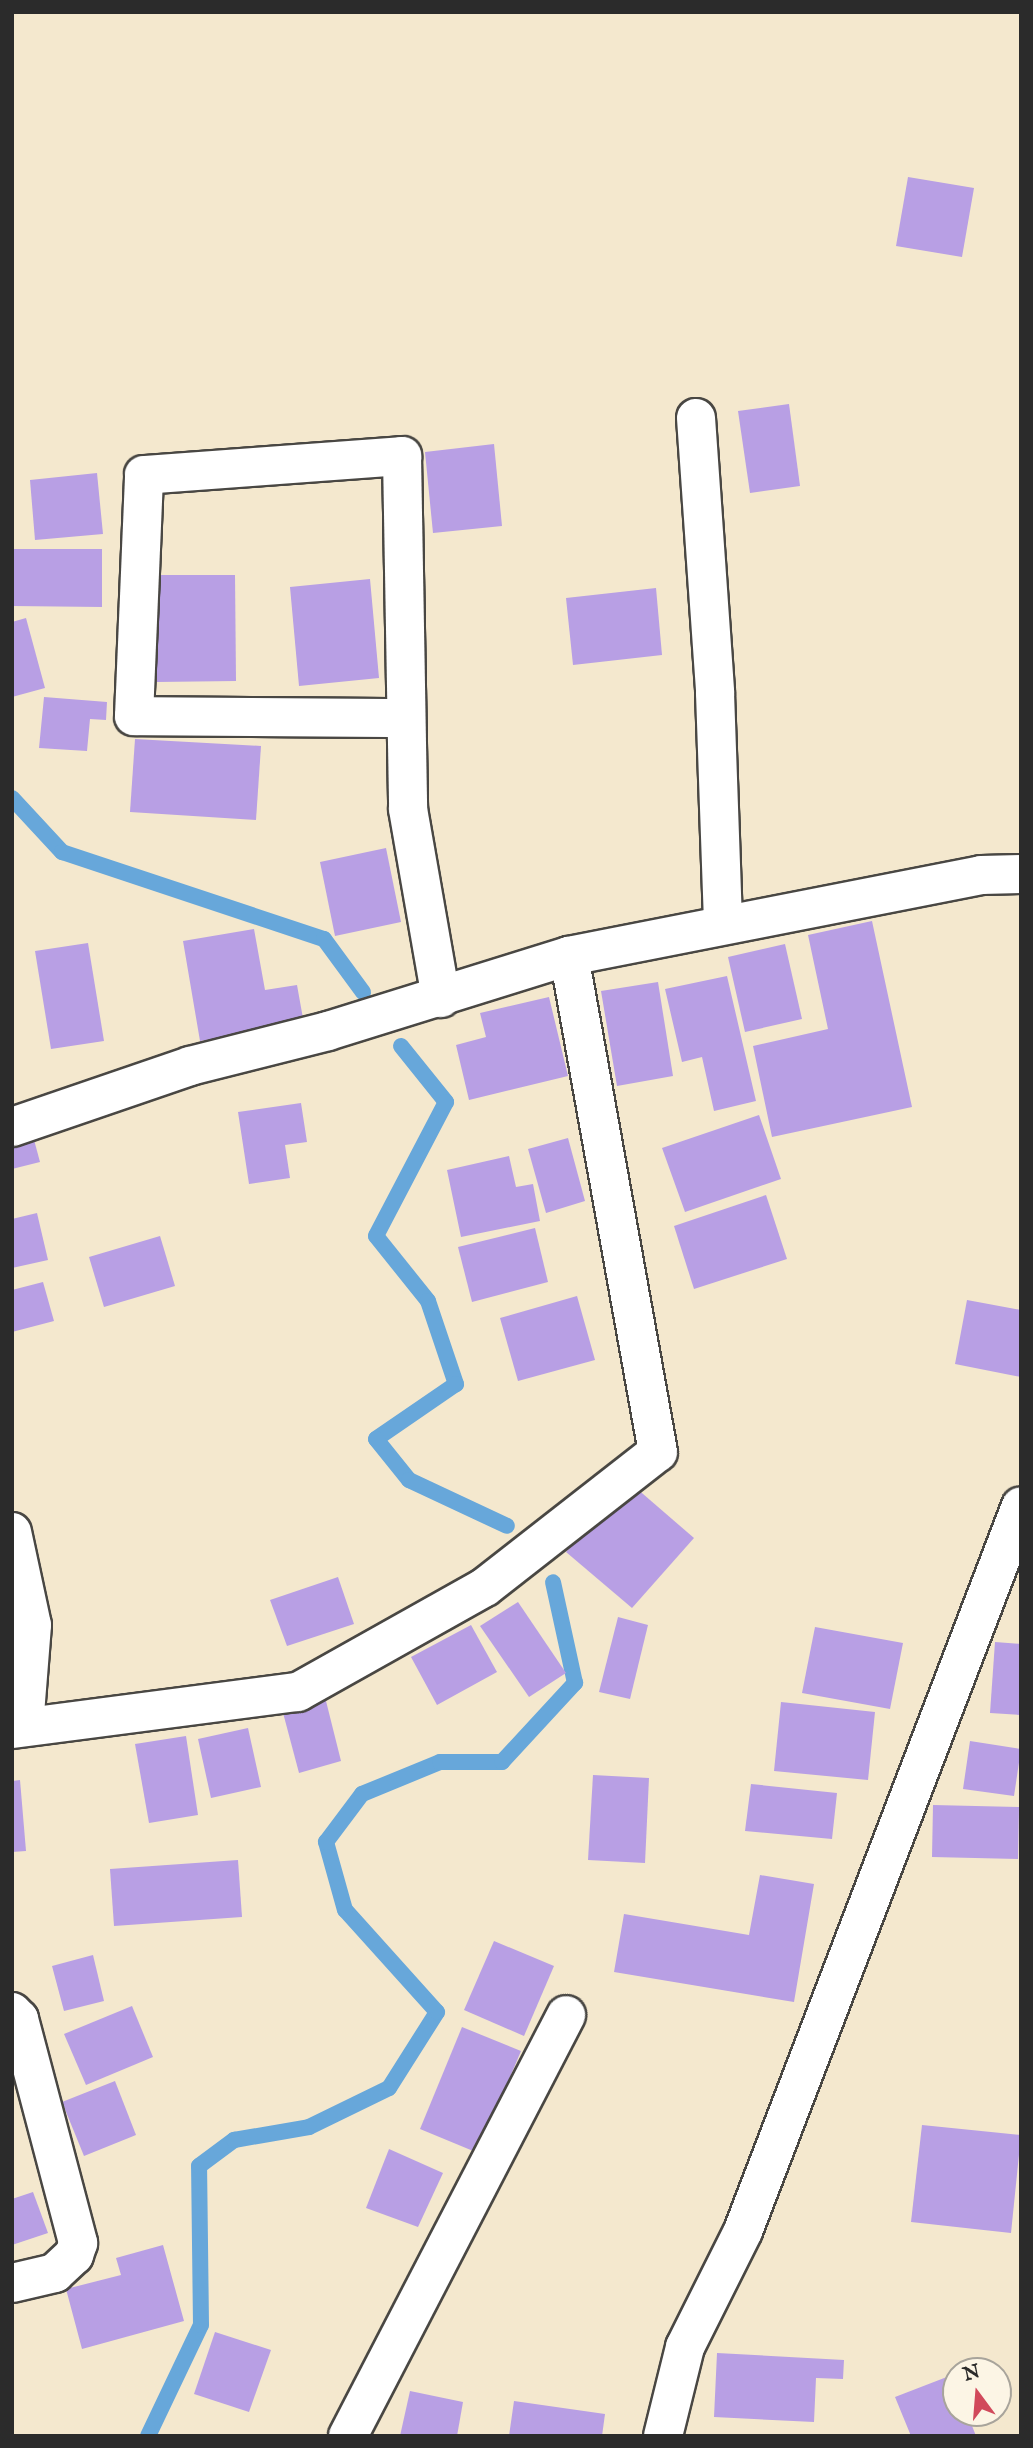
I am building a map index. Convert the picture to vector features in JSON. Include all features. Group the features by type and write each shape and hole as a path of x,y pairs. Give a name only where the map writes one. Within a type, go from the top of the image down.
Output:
{"street":[{"path":"696,418 715,694 723,924"},
{"path":"403,718 134,716 144,475 402,456 403,718 408,809 441,998"},
{"path":"12,1127 190,1066 441,998 569,956 981,875 1021,874"},
{"path":"12,1532 32,1625 18,1727 298,1692 485,1587 658,1452 569,956"},
{"path":"663,2436 685,2347 743,2231 1021,1506"},
{"path":"12,2012 19,2019 78,2243 74,2255 55,2273 12,2283"},
{"path":"348,2436 566,2015"}],"building":[{"path":"908,177 974,188 962,257 896,246"},
{"path":"789,404 800,486 750,493 738,411"},
{"path":"494,444 502,526 433,533 425,452"},
{"path":"97,473 103,534 35,540 30,480"},
{"path":"12,549 102,549 102,607 12,606"},
{"path":"157,575 235,575 236,681 157,682"},
{"path":"370,579 379,678 299,686 290,587"},
{"path":"656,588 662,655 573,665 566,598"},
{"path":"26,618 45,688 12,697 12,622"},
{"path":"44,697 107,702 106,720 90,719 87,751 39,748"},
{"path":"135,739 261,746 256,820 130,812"},
{"path":"386,848 401,922 335,936 320,862"},
{"path":"872,921 912,1107 772,1137 753,1046 828,1029 808,935"},
{"path":"254,929 265,990 297,985 304,1024 200,1041 183,941"},
{"path":"88,943 104,1041 51,1049 35,951"},
{"path":"785,944 802,1019 745,1032 728,957"},
{"path":"727,976 756,1101 714,1111 702,1057 682,1062 665,989"},
{"path":"658,982 673,1076 617,1086 601,991"},
{"path":"549,997 568,1076 469,1100 456,1045 486,1037 480,1013"},
{"path":"301,1103 307,1142 285,1145 290,1178 249,1184 238,1112"},
{"path":"759,1115 781,1179 685,1212 662,1148"},
{"path":"33,1136 40,1162 12,1169 12,1141"},
{"path":"568,1138 585,1201 546,1213 528,1149"},
{"path":"509,1156 516,1187 533,1184 540,1221 461,1237 447,1170"},
{"path":"766,1195 787,1259 694,1289 674,1226"},
{"path":"37,1213 48,1260 12,1268 12,1219"},
{"path":"535,1228 548,1282 472,1302 458,1247"},
{"path":"160,1236 175,1286 104,1307 89,1257"},
{"path":"43,1282 54,1321 12,1332 12,1290"},
{"path":"577,1296 595,1360 518,1381 500,1318"},
{"path":"967,1300 1021,1310 1021,1377 955,1364"},
{"path":"628,1481 694,1538 632,1608 566,1552"},
{"path":"338,1577 354,1624 287,1646 270,1600"},
{"path":"518,1602 566,1673 529,1697 480,1626"},
{"path":"618,1617 648,1625 630,1699 599,1692"},
{"path":"471,1625 497,1672 437,1705 411,1657"},
{"path":"815,1627 903,1643 890,1709 802,1693"},
{"path":"995,1642 1021,1644 1021,1715 990,1713"},
{"path":"325,1697 341,1761 299,1773 282,1709"},
{"path":"781,1702 875,1712 868,1780 774,1771"},
{"path":"248,1728 261,1787 211,1798 198,1739"},
{"path":"186,1736 198,1815 149,1823 135,1744"},
{"path":"970,1741 1021,1749 1014,1796 963,1789"},
{"path":"593,1775 649,1778 645,1863 588,1860"},
{"path":"20,1780 26,1851 12,1852 12,1781"},
{"path":"751,1784 837,1793 832,1839 745,1831"},
{"path":"933,1805 1019,1807 1018,1859 932,1857"},
{"path":"238,1860 242,1917 114,1926 110,1869"},
{"path":"760,1875 814,1884 794,2002 614,1972 624,1914 749,1935"},
{"path":"494,1941 554,1966 524,2036 464,2010"},
{"path":"93,1955 104,2001 64,2011 52,1966"},
{"path":"132,2006 153,2057 86,2085 64,2034"},
{"path":"462,2027 521,2051 478,2153 420,2129"},
{"path":"115,2081 136,2135 84,2156 62,2102"},
{"path":"922,2125 1021,2135 1011,2233 911,2222"},
{"path":"389,2149 443,2173 418,2227 366,2208"},
{"path":"33,2192 48,2233 12,2245 12,2199"},
{"path":"163,2245 184,2321 82,2349 66,2289 121,2275 116,2258"},
{"path":"215,2332 271,2350 249,2412 194,2394"},
{"path":"717,2353 844,2360 843,2379 816,2378 814,2422 714,2417"},
{"path":"942,2379 942,2427 972,2427 976,2436 911,2436 895,2397"},
{"path":"410,2391 463,2402 457,2436 400,2436"},
{"path":"514,2401 605,2414 602,2436 509,2436"}],"waterway":[{"path":"12,798 62,852 324,939 363,992"},
{"path":"401,1046 446,1102 376,1236 428,1301 456,1384 376,1439 409,1480 507,1526"},
{"path":"148,2436 201,2325 199,2166 234,2140 309,2127 389,2088 437,2012 345,1910 326,1842 362,1794 440,1762 502,1762 575,1683 553,1582"}]}
